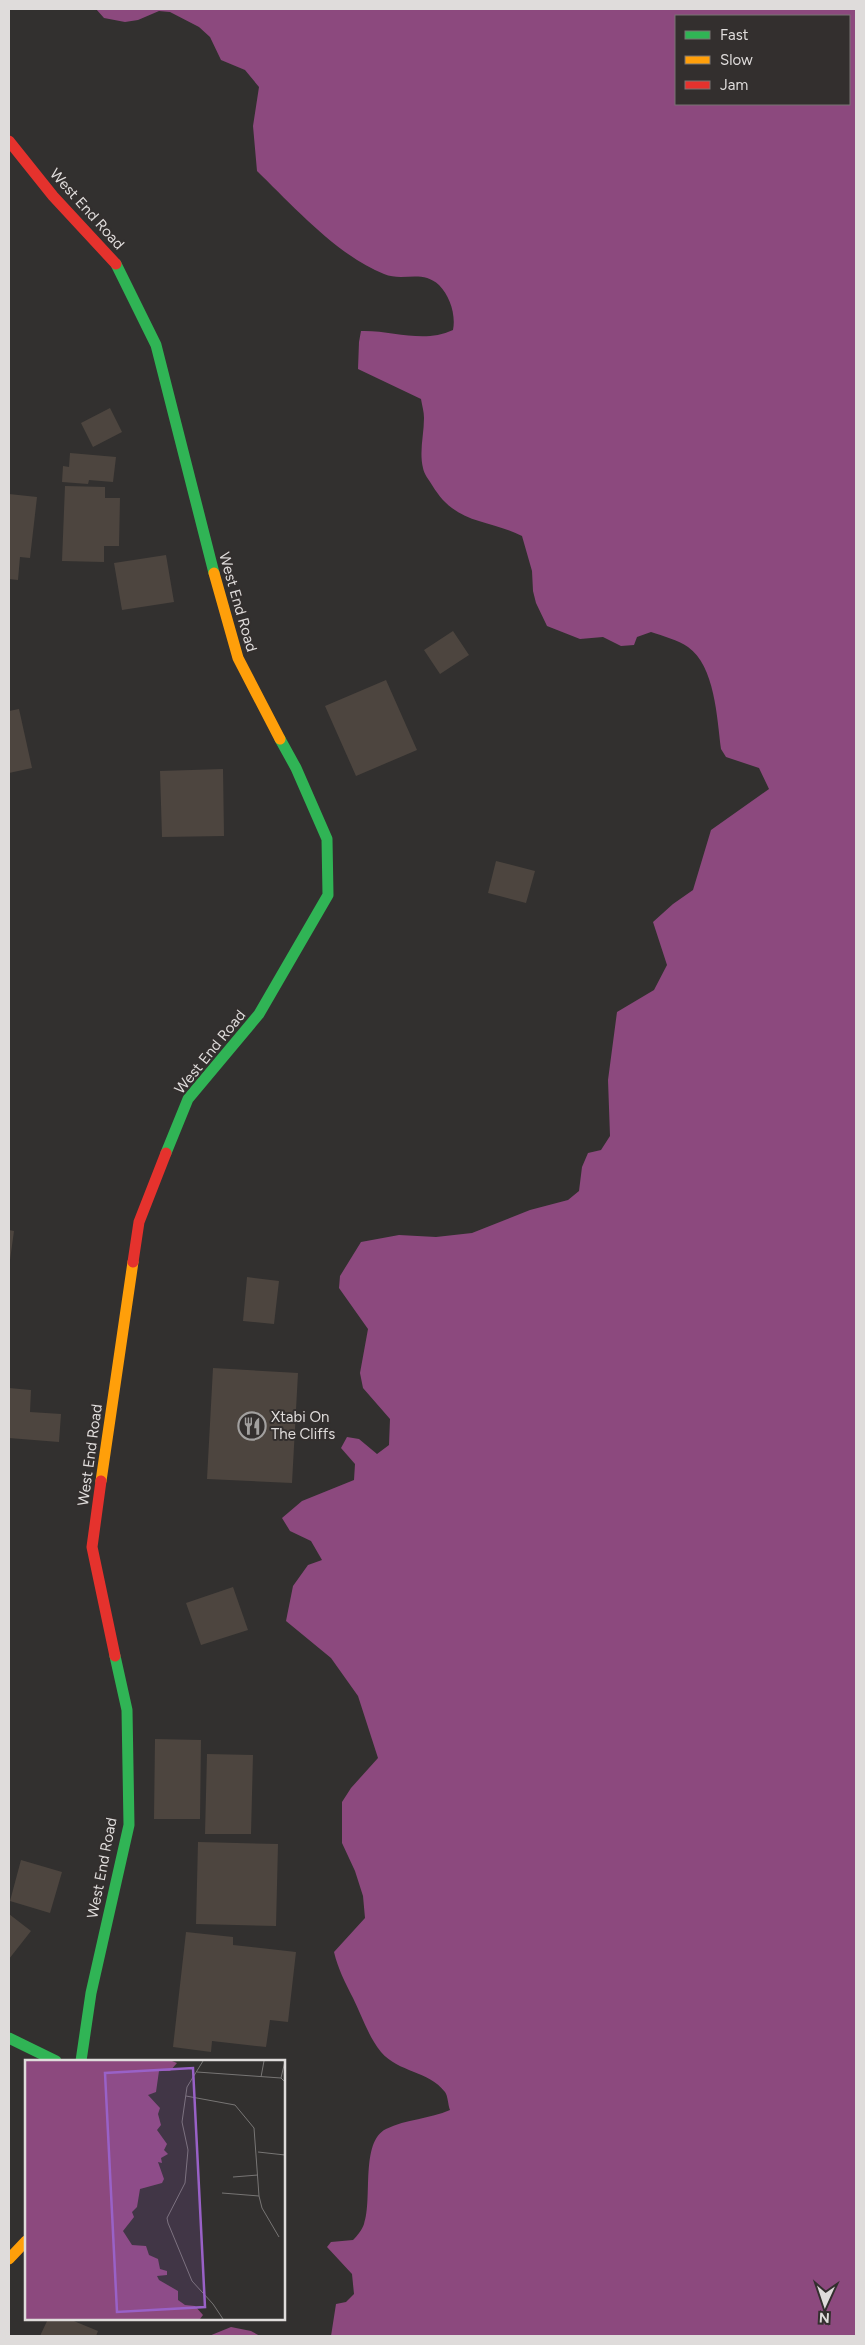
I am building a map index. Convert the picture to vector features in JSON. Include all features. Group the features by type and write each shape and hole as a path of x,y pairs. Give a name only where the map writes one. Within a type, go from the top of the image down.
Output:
{"main road":[{"name":"West End Road","path":"9,141 53,196 117,265 156,345 204,541 238,658 296,768 327,839 328,895 259,1014 188,1099 139,1222 92,1547 127,1710 129,1825 91,1993 81,2060"},
{"path":"9,2038 54,2060"},
{"path":"9,2259 25,2242"}],"shaded area":[{"path":"96,9 856,9 856,2336 331,2336 336,2304 346,2302 354,2294 352,2274 327,2247 331,2242 353,2240 363,2226 368,2200 370,2158 378,2136 386,2129 394,2126 450,2110 446,2094 438,2085 430,2079 388,2059 376,2046 338,1964 334,1952 365,1918 363,1896 355,1871 342,1843 342,1802 351,1788 378,1758 358,1696 331,1658 286,1621 293,1586 308,1565 322,1560 311,1541 290,1531 282,1518 302,1501 354,1480 355,1464 341,1448 347,1437 359,1439 377,1454 389,1445 390,1419 363,1388 360,1373 368,1329 339,1288 340,1276 361,1242 399,1235 436,1237 472,1233 530,1210 568,1200 579,1191 582,1167 588,1153 601,1150 610,1136 608,1080 617,1012 654,990 667,965 653,922 673,904 693,890 711,830 769,789 759,768 726,757 721,749 716,708 709,679 697,656 688,647 675,640 651,632 637,637 634,645 621,646 603,637 580,639 547,626 536,603 532,571 522,536 461,514 441,498 432,485 424,472 422,462 424,418 421,399 358,369 359,342 361,331 430,336 453,330 453,312 443,289 433,280 419,277 391,276 367,266 316,228 257,171 253,126 259,87 245,70 221,60 210,37 199,27 170,12 159,11 138,20 125,22 104,18"},
{"path":"231,2327 251,2331 260,2336 209,2336"}],"building":[{"path":"110,408 122,432 93,447 81,423"},
{"path":"70,453 116,457 113,482 89,480 88,484 62,482 63,466 69,467"},
{"path":"65,486 105,487 105,498 120,498 119,546 104,546 104,562 62,561"},
{"path":"9,494 37,497 30,558 20,557 18,580 9,579"},
{"path":"166,555 174,602 122,610 114,563"},
{"path":"453,631 469,655 440,674 424,650"},
{"path":"386,680 417,750 356,776 325,706"},
{"path":"19,709 32,768 9,773 9,711"},
{"path":"223,769 224,836 162,837 160,771"},
{"path":"496,861 535,871 526,903 488,893"},
{"path":"9,1230 14,1231 10,1260 9,1260"},
{"path":"247,1277 279,1281 274,1324 243,1321"},
{"name":"Xtabi On The Cliffs","path":"213,1368 298,1373 292,1483 207,1479"},
{"path":"9,1388 31,1390 30,1412 61,1414 59,1442 9,1438"},
{"path":"233,1587 248,1630 201,1645 186,1603"},
{"path":"155,1739 201,1740 200,1819 154,1819"},
{"path":"207,1754 253,1755 251,1834 205,1834"},
{"path":"198,1842 278,1844 276,1926 196,1924"},
{"path":"21,1860 62,1872 50,1913 10,1901"},
{"path":"9,1914 31,1931 9,1959"},
{"path":"186,1932 233,1937 233,1945 296,1952 288,2022 270,2020 266,2047 212,2041 211,2052 173,2047"},
{"path":"48,2320 71,2320 98,2331 96,2336 40,2336"}],"traffic: fast":[{"path":"116,264 156,345 214,573"},
{"path":"166,1153 188,1099 259,1014 328,895 327,839 296,768 280,739"},
{"path":"81,2060 91,1993 129,1825 127,1710 115,1656"},
{"path":"9,2038 54,2060"}],"traffic: slow":[{"path":"214,573 238,658 280,739"},
{"path":"101,1481 133,1262"},
{"path":"9,2259 25,2242"}],"traffic: jam":[{"path":"9,141 53,196 116,264"},
{"path":"133,1262 139,1222 166,1153"},
{"path":"101,1481 92,1547 115,1656"}],"place":[{"name":"Xtabi On The Cliffs","path":"252,1426"}]}
